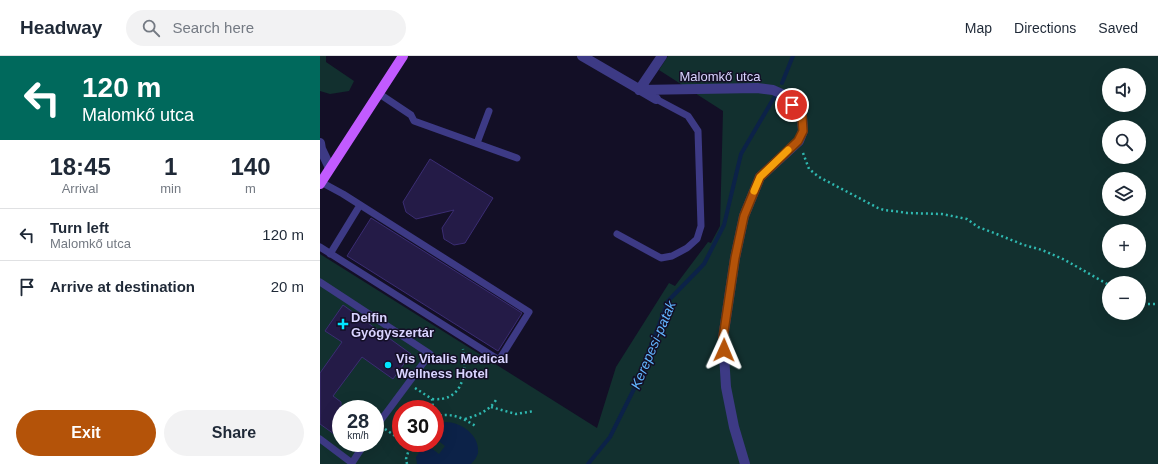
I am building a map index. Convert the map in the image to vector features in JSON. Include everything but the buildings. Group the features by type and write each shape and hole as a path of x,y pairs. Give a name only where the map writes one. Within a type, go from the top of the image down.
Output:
{"main road":[{"path":"320,183 402,56"}],"street":[{"path":"582,56 656,99"},
{"path":"639,90 662,56"},
{"name":"Malomkő utca","path":"639,90 756,88 773,90 782,94 802,116 803,131 798,141"},
{"path":"745,464 734,427 725,380 723,338 735,258 744,216 760,177 798,141"},
{"path":"320,143 321,149 330,168"}],"lane":[{"path":"378,93 411,115 414,121 517,158"},
{"path":"617,234 661,258 672,256 687,248 697,239 701,226 698,131 688,116 656,99"},
{"path":"477,143 488,111"},
{"path":"320,183 360,205 529,312 499,360 320,247"},
{"path":"330,254 360,205"},
{"path":"320,282 430,354 384,416"},
{"path":"320,439 332,448"},
{"path":"337,452 352,463 359,452"}],"path":[{"path":"798,141 809,169 819,177 878,208 907,213 942,214 967,219 978,227 1024,246 1042,250 1065,260 1102,281"},
{"path":"1146,304 1158,304"},
{"path":"408,384 432,399 447,399 454,394 463,382 465,362 463,349"},
{"path":"465,419 478,415 491,406 496,400"},
{"path":"491,406 516,414 534,411"},
{"path":"444,415 452,415 465,419 477,428"},
{"path":"406,464 408,452"}],"green space":[{"path":"320,56 326,56 326,62 354,81 349,91 330,94 320,91"},
{"path":"668,56 1158,56 1158,464 320,464 320,254 597,428 616,367 669,283 675,286 708,242 711,243 720,226 723,111 659,70"}],"water":[{"path":"444,423 457,424 473,435 478,446 478,453 475,459 471,464 417,464 416,457 419,452 436,452 439,454 440,452 444,452"}],"waterway":[{"name":"Kerepesi-patak","path":"782,83 793,56"},
{"name":"Kerepesi-patak","path":"588,464 610,437 636,385 668,301 704,264 724,225 741,154 775,96"}],"slow traffic":[{"path":"754,191 760,177 788,150"}],"place":[{"name":"Delfin Gyógyszertár","path":"343,324"},
{"name":"Vis Vitalis Medical Wellness Hotel","path":"388,365"}],"route":[{"path":"724,350 723,338 735,258 744,216 760,177 798,141 803,131 802,116 792,105"}]}
